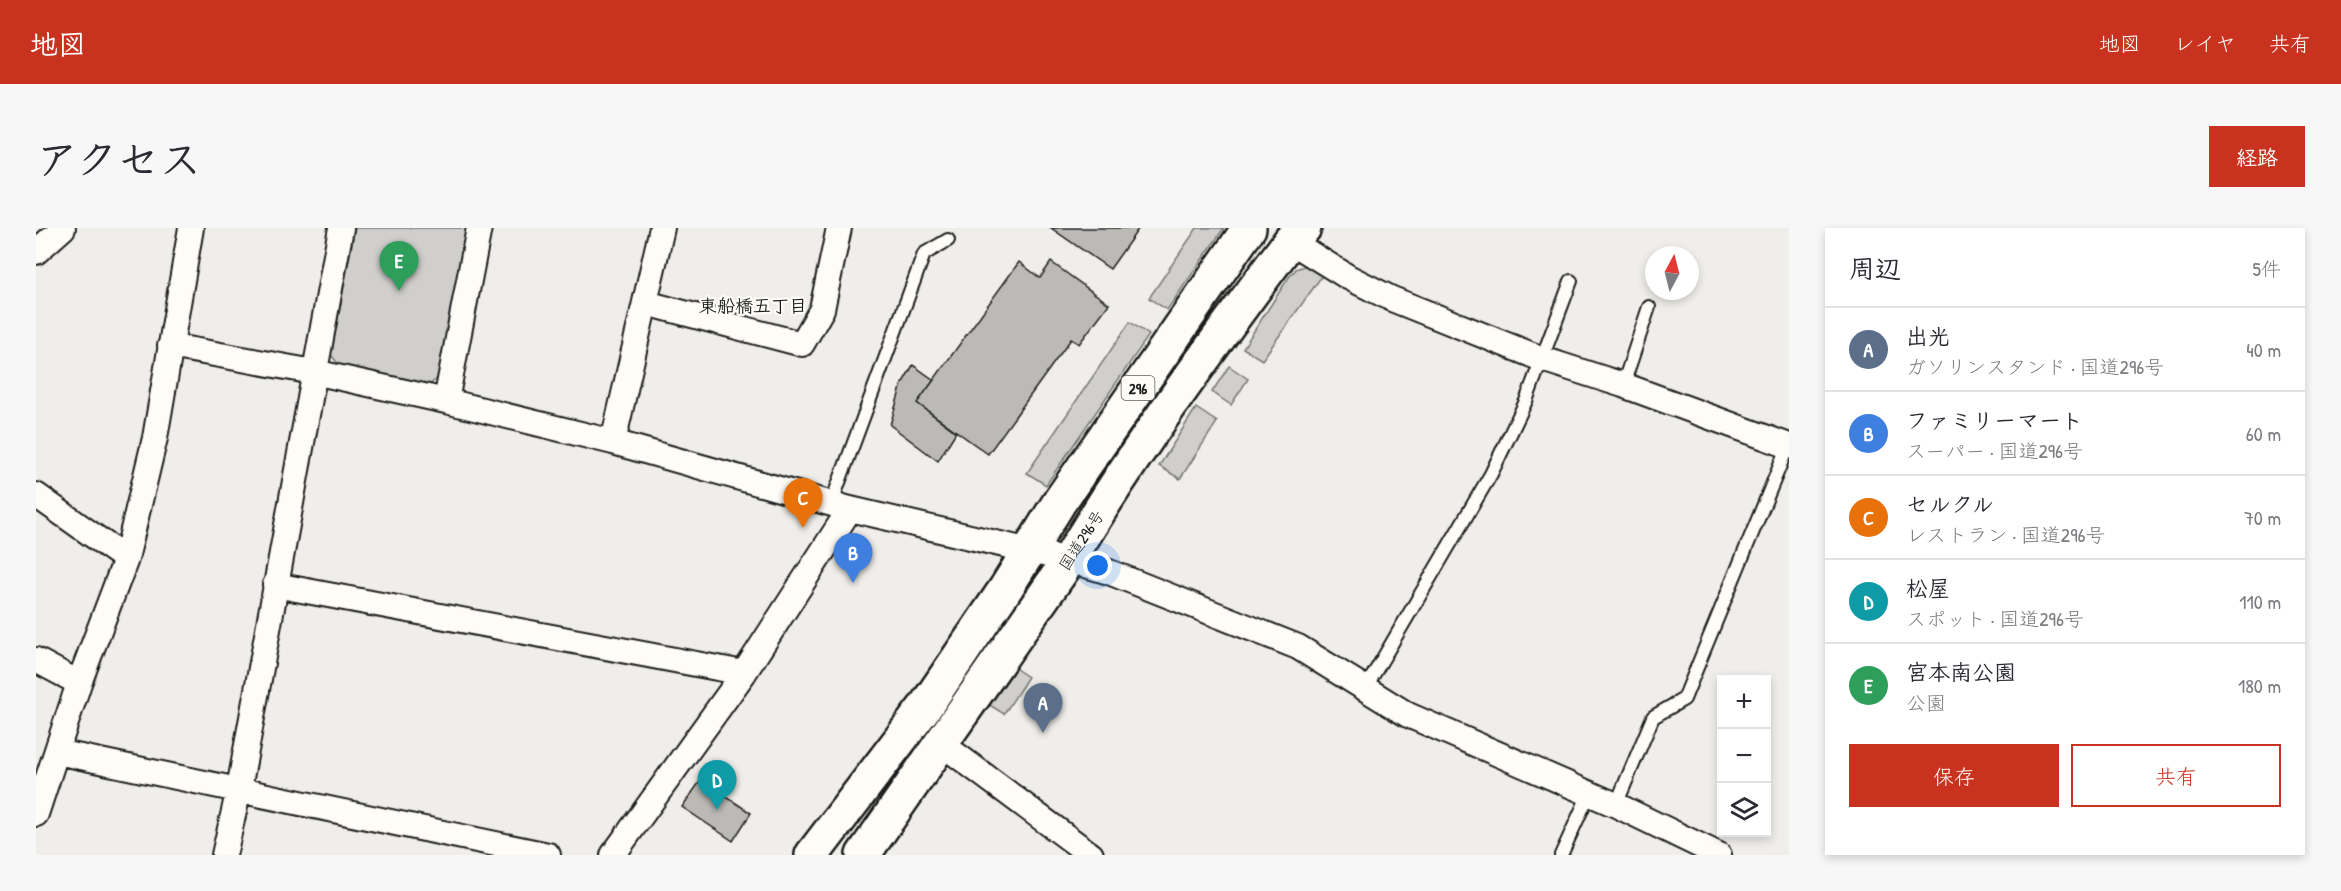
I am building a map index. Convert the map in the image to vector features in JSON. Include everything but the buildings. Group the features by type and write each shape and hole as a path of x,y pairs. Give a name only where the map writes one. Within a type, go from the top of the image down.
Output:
{"highway":[{"name":"296","path":"812,855 925,707 1060,501 1249,228"},
{"name":"国道296号","path":"863,855 1069,560 1092,521 1203,360 1297,235"}],"street":[{"path":"36,814 79,683 126,559 152,449 191,228"},
{"path":"224,855 239,789 341,228"},
{"path":"446,400 479,228"},
{"path":"613,442 662,228"},
{"path":"646,303 802,344 822,309 839,228"},
{"path":"1297,235 1342,274 1392,299 1542,359 1623,384 1788,446"},
{"path":"170,346 314,372 446,400 613,442 841,506 1069,560 1127,579 1298,648 1408,715 1616,805 1719,855"},
{"path":"36,495 126,559"},
{"path":"613,855 744,673 841,506"},
{"path":"275,585 744,673"},
{"path":"36,660 79,683"},
{"path":"942,744 1091,855"},
{"path":"57,752 548,855"}],"lane":[{"path":"841,506 924,254 948,240"},
{"path":"1365,689 1491,474 1526,402 1571,281"},
{"path":"1623,384 1649,307"},
{"path":"1616,805 1653,717 1684,699 1788,446"},
{"path":"1561,855 1588,794"}],"shaded area":[{"path":"355,228 469,228 439,377 429,385 340,366 331,355"},
{"path":"1197,228 1224,228 1167,310 1149,298"},
{"path":"1310,264 1324,273 1262,360 1243,348 1289,277 1296,269"},
{"path":"1130,322 1149,335 1046,485 1027,473"},
{"path":"1229,366 1248,379 1231,405 1212,392"},
{"path":"1196,408 1217,422 1180,479 1159,466"},
{"path":"1013,667 1028,677 1004,714 988,704"}],"place":[{"name":"宮本南公園","path":"399,291"},
{"name":"セルクル","path":"803,528"},
{"name":"ファミリーマート","path":"853,583"},
{"name":"出光","path":"1043,733"},
{"name":"松屋","path":"717,810"}],"district":[{"name":"東船橋五丁目","path":"753,305"}]}
